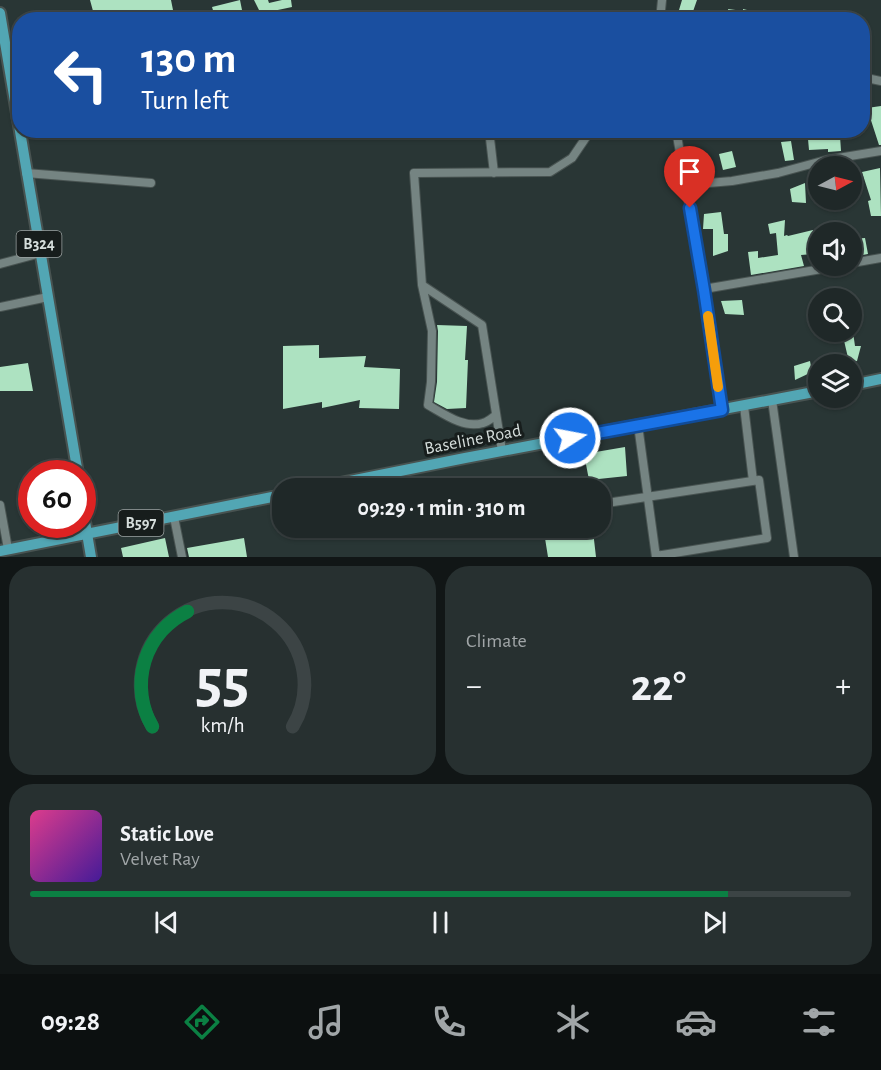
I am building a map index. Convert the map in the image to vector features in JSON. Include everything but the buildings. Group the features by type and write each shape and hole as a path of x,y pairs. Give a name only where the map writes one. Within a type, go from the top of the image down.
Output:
{"main road":[{"name":"B324","path":"0,14 12,87"},
{"name":"B324","path":"20,138 76,460"},
{"path":"862,383 881,379"},
{"name":"Baseline Road","path":"366,478 808,393"},
{"name":"B597","path":"96,531 272,497"},
{"name":"B597","path":"4,550 63,538"},
{"path":"88,538 91,557"}],"street":[{"path":"490,138 494,173"},
{"path":"496,415 484,423 468,425 428,405 432,331 422,285 414,173 550,172 572,158 586,138"},
{"path":"677,138 722,410"},
{"path":"686,184 732,181 778,173 826,160 881,151"},
{"path":"26,173 151,183"},
{"path":"0,264 41,253"},
{"path":"862,261 881,258"},
{"path":"704,290 808,272"},
{"path":"422,285 482,325 502,451"},
{"path":"0,307 48,297"},
{"path":"772,400 794,557"},
{"path":"744,406 753,481"},
{"path":"611,502 648,497 759,480 767,538 656,556 648,497 638,425"},
{"path":"0,505 4,550"},
{"path":"174,516 182,557"}],"slow traffic":[{"path":"708,316 718,387"}],"route":[{"path":"570,438 722,410 690,208"}]}
